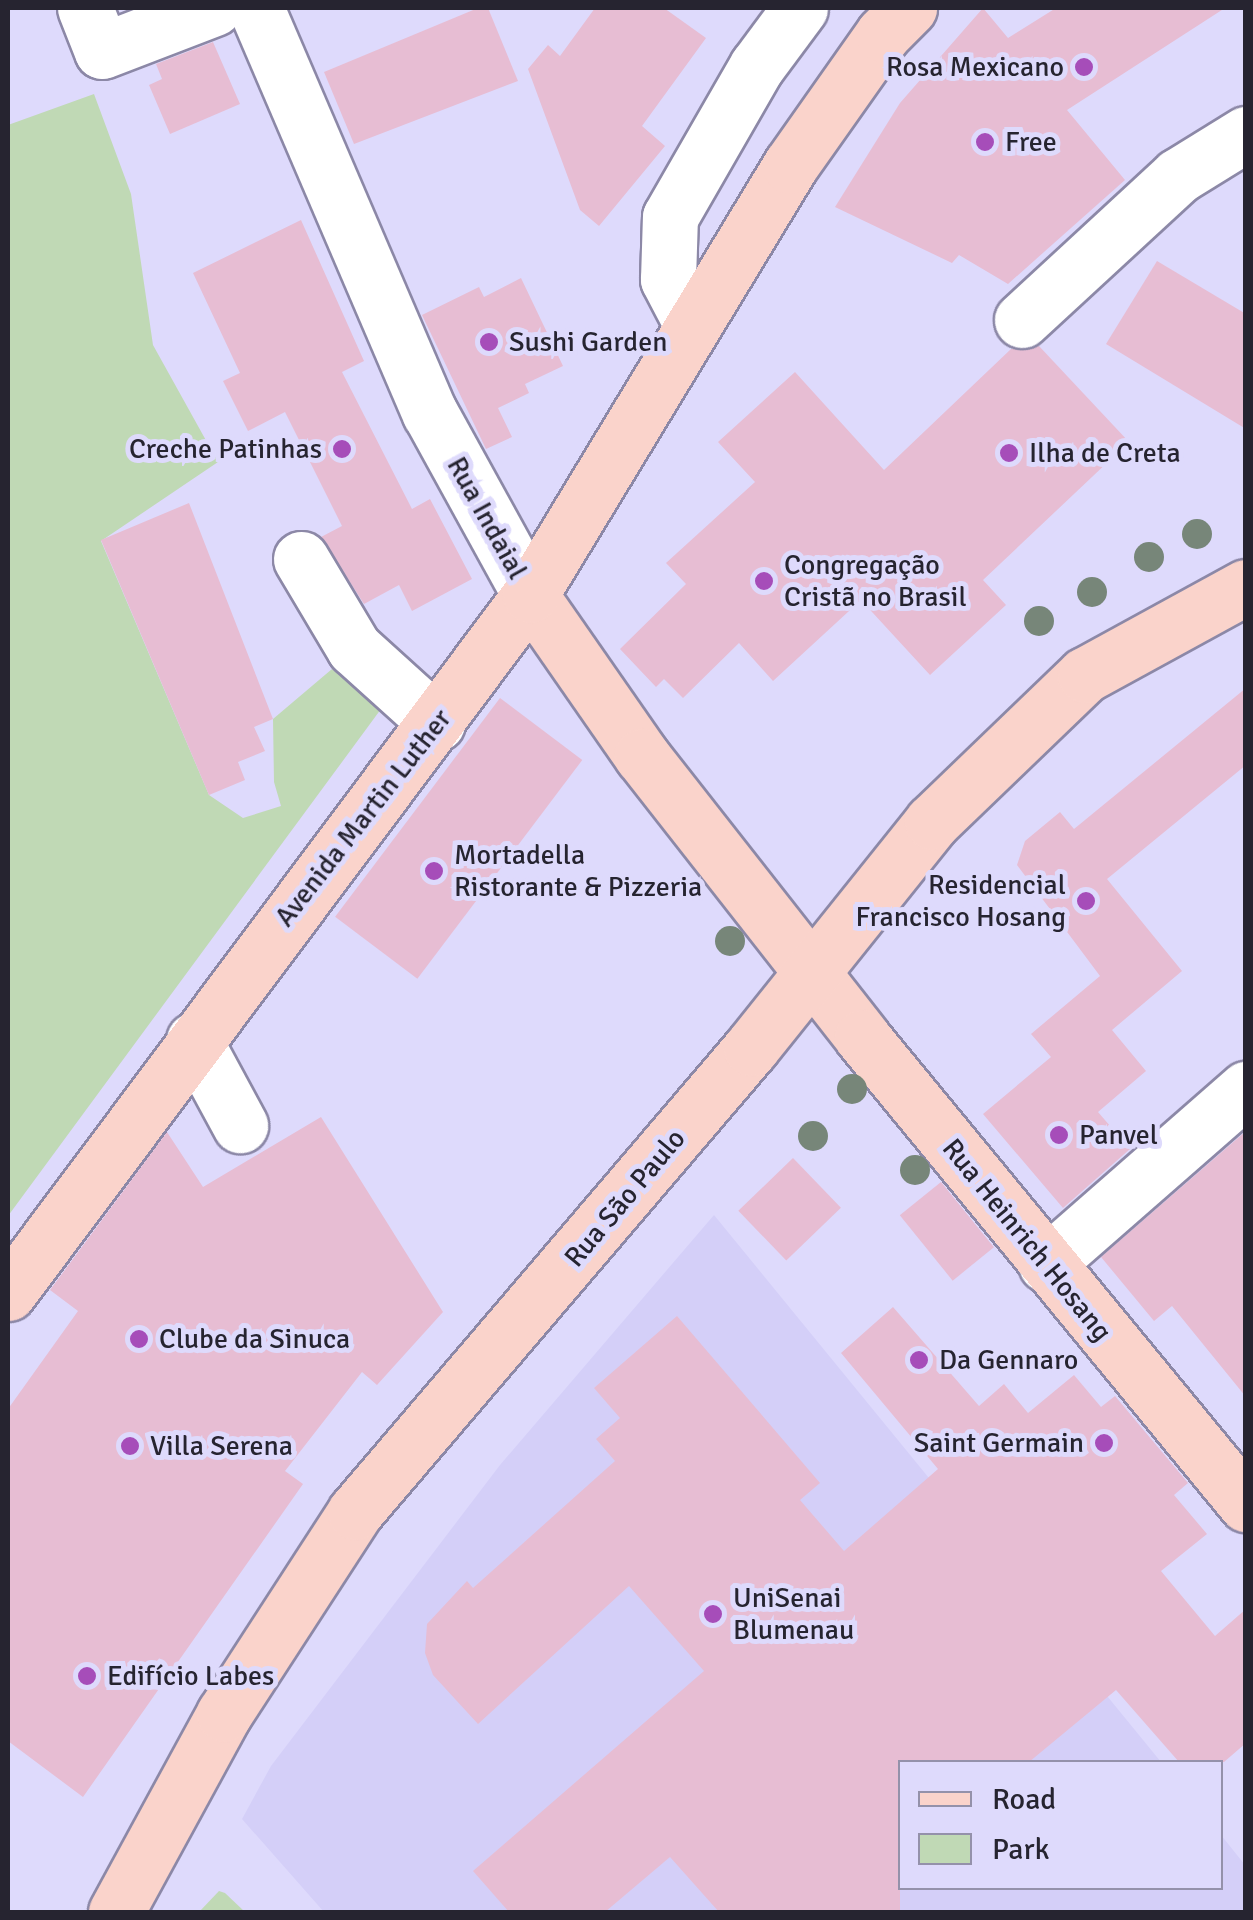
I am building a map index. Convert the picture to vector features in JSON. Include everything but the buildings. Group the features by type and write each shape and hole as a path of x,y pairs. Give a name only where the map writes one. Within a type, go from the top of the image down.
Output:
{"main road":[{"name":"Avenida Martin Luther","path":"8,1293 530,596 692,325 836,97 909,8"},
{"name":"Rua São Paulo","path":"116,1912 224,1714 355,1512 812,973 932,822 1085,675 1246,587"},
{"name":"Rua Indaial","path":"530,596 642,756 812,973"},
{"name":"Rua Heinrich Hosang","path":"812,973 1246,1504"}],"street":[{"path":"85,8 102,52 214,8"},
{"name":"Rua Indaial","path":"256,8 430,413 530,596"},
{"path":"692,325 668,279 670,217 757,66 800,8"},
{"path":"1022,320 1178,176 1246,134"},
{"path":"301,559 354,648 438,723"},
{"path":"194,1040 240,1125"},
{"path":"1046,1264 1246,1089"}],"shaded area":[{"name":"UniSenai Blumenau","path":"714,1215 1159,1760 898,1760 898,1890 1223,1890 1223,1838 1245,1865 1245,1912 324,1912 242,1819 271,1766 500,1465"}],"green space":[{"path":"94,94 131,194 153,345 218,462 101,541 209,795 243,818 281,806 274,782 273,719 332,669 381,709 8,1216 8,125"},
{"path":"219,1891 225,1893 245,1912 199,1912"}],"place":[{"name":"Rosa Mexicano","path":"1084,67"},
{"name":"Free","path":"985,142"},
{"name":"Sushi Garden","path":"489,342"},
{"name":"Creche Patinhas","path":"342,449"},
{"name":"Ilha de Creta","path":"1009,453"},
{"name":"Congregação Cristã no Brasil","path":"764,581"},
{"name":"Mortadella Ristorante & Pizzeria","path":"434,871"},
{"name":"Residencial Francisco Hosang","path":"1086,901"},
{"name":"Panvel","path":"1059,1135"},
{"name":"Clube da Sinuca","path":"139,1339"},
{"name":"Da Gennaro","path":"919,1360"},
{"name":"Saint Germain","path":"1104,1443"},
{"name":"Villa Serena","path":"130,1446"},
{"name":"UniSenai Blumenau","path":"713,1614"},
{"name":"Edifício Labes","path":"87,1676"}]}
